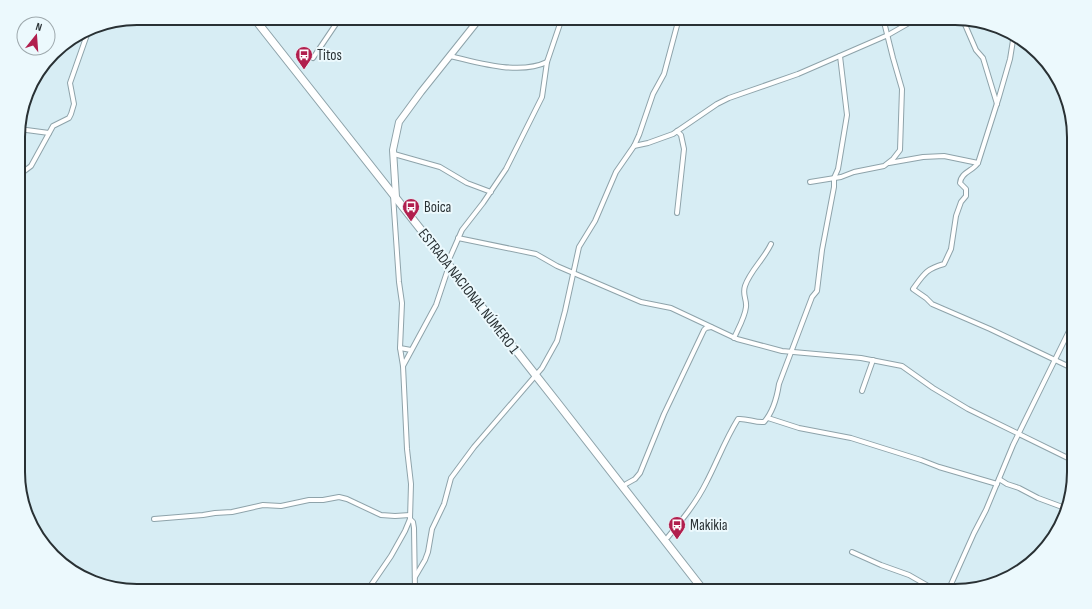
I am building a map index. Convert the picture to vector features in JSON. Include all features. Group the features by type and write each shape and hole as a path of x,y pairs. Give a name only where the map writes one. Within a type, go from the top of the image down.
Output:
{"highway":[{"name":"ESTRADA NACIONAL NÚMERO 1","path":"260,25 699,584"}],"street":[{"path":"313,58 335,25"},
{"path":"372,584 391,556 405,531 410,517 411,484 403,366 400,348 402,303 399,282 394,195 394,144 403,116 474,25"},
{"path":"403,366 436,305 458,238 465,225 484,203 506,168 542,97 546,80 547,62 560,25"},
{"path":"415,577 428,552 432,529 444,504 451,478 474,447 548,359 559,334 579,248 595,221 616,172 634,146 644,123 653,94 664,74 678,25"},
{"path":"810,182 841,177 854,172 884,166 889,163 898,153 900,146 902,89 885,25"},
{"path":"634,146 648,143 678,131 729,98 798,74 888,35 906,25"},
{"path":"965,26 976,50 983,58 997,104"},
{"path":"25,170 31,166 55,124 69,118 71,114 74,104 70,83 86,38"},
{"path":"1013,41 1010,59 978,163 961,178 960,183 966,189 966,196 961,202 956,216 950,249 944,264 934,266 926,271 913,290 926,298 932,304 990,329 1067,366"},
{"path":"450,56 486,64 514,67 534,67 547,62"},
{"path":"668,537 694,505 706,484 723,444 738,419 743,418 757,422 764,422 768,418 777,395 779,384 812,297 817,291 822,250 834,187 834,178 838,169 847,115 840,56"},
{"path":"25,130 49,133"},
{"path":"677,213 684,149 681,135 678,131"},
{"path":"394,154 440,167 467,183 491,192"},
{"path":"889,163 923,157 944,156 978,163"},
{"path":"458,238 536,254 557,266 641,302 671,308 734,338 782,351 861,358 902,366 933,388 968,409 1067,458"},
{"path":"734,338 746,309 743,294 746,284 751,274 765,256 771,244"},
{"path":"626,484 636,479 640,473 664,414 693,350 704,330 712,327"},
{"path":"951,584 986,510 1018,434 1067,335"},
{"path":"400,348 411,350"},
{"path":"862,391 873,360"},
{"path":"768,418 799,428 851,438 997,484"},
{"path":"999,479 1038,498 1061,507"},
{"path":"154,519 232,512 263,505 281,506 309,500 323,500 338,497 346,499 381,515 410,517"},
{"path":"410,517 414,528 415,584"},
{"path":"852,552 881,565 909,575 925,584"}],"place":[{"name":"Titos","path":"304,70"},
{"name":"Boica","path":"411,222"},
{"name":"Makikia","path":"677,540"}]}
